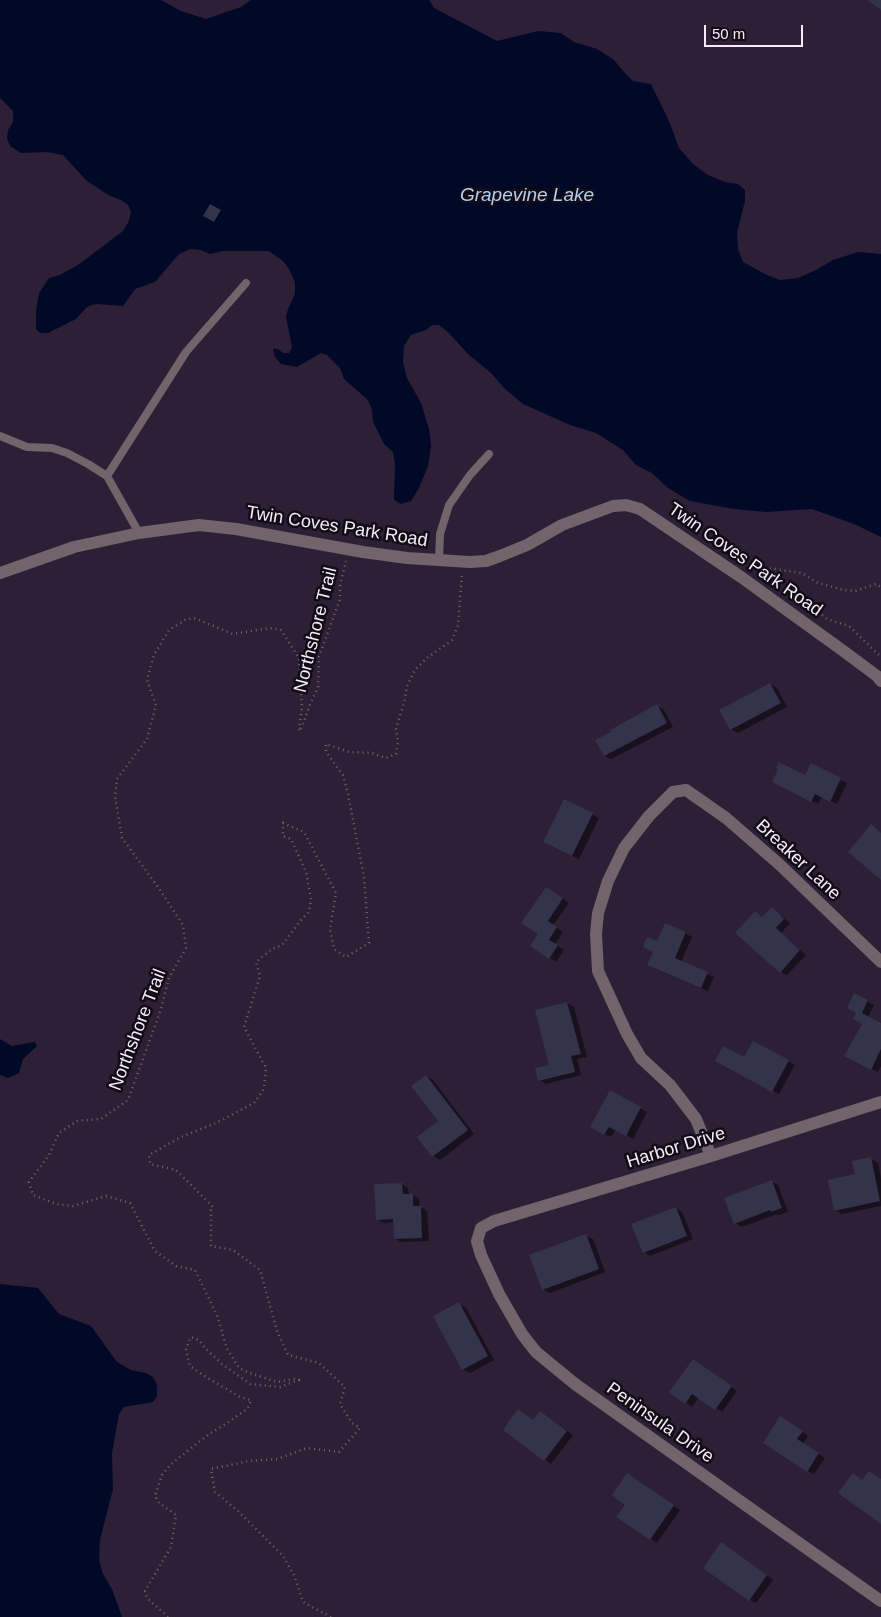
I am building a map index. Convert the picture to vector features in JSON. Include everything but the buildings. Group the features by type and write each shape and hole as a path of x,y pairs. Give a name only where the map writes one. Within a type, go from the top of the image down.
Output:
{"street":[{"name":"Twin Coves Park Road","path":"0,573 74,547 139,533 198,526 236,529 349,550 406,558 462,561 486,560 527,545 562,525 613,506 626,504 640,509 734,573 849,655 881,681"},
{"name":"Breaker Lane","path":"711,1156 696,1118 670,1085 641,1058 627,1034 598,971 596,934 598,913 608,881 624,848 649,816 673,792 686,790 726,818 778,864 881,962"},
{"name":"Harbor Drive","path":"481,1228 494,1221 711,1156 881,1102"},
{"name":"Peninsula Drive","path":"481,1228 477,1241 481,1255 499,1294 522,1334 536,1352 575,1384 881,1601"}],"lane":[{"path":"107,476 186,352 246,283"},
{"path":"0,436 27,446 52,448 107,476 139,533"},
{"path":"439,560 440,534 449,505 470,475 489,454"}],"path":[{"name":"Northshore Trail","path":"168,1617 148,1598 145,1591 171,1547 176,1516 159,1503 156,1496 162,1476 171,1464 209,1434 248,1408 251,1400 206,1378 190,1366 186,1349 191,1337 199,1340 222,1364 250,1384 280,1387 299,1380 277,1382 239,1368 227,1349 217,1315 195,1270 176,1266 155,1251 130,1203 106,1196 86,1204 73,1206 56,1204 33,1195 29,1182 49,1155 59,1133 77,1121 101,1119 128,1100 161,1009 169,978 186,948 182,925 158,887 122,838 115,796 116,779 147,738 156,705 147,680 154,655 170,630 185,620 194,618 233,634 270,628 282,630 299,658 302,707 298,731 302,727 318,687 319,657 340,599 340,585 349,550"},
{"path":"332,1617 303,1602 294,1575 283,1556 239,1512 214,1492 211,1469 249,1461 278,1459 306,1448 339,1452 360,1428 352,1423 340,1404 345,1387 319,1364 288,1355 278,1331 260,1270 233,1250 210,1246 211,1210 213,1207 176,1170 150,1164 149,1155 181,1137 216,1123 254,1103 264,1089 266,1068 244,1027 260,976 256,962 272,949 282,945 309,912 311,899 306,872 291,839 283,836 283,823 304,832 336,893 330,929 334,949 346,957 369,942 364,876 348,794 343,775 326,752 326,744 349,752 372,753 386,758 396,754 398,742 396,729 407,686 415,670 452,640 458,626 462,561"},
{"path":"734,573 760,567 802,572 816,582 843,590 855,590 876,584 881,586"},
{"path":"770,598 795,598 813,607 827,619 849,626 881,657"}],"water":[{"name":"Grapevine Lake","path":"0,0 161,0 181,11 206,19 241,7 251,0 429,0 434,8 497,41 538,31 561,33 574,42 597,49 614,60 633,81 651,84 669,121 679,148 693,164 708,175 725,182 738,184 745,190 745,201 737,233 738,249 743,262 780,280 798,278 833,260 858,252 881,254 881,537 854,524 812,509 766,512 734,509 690,501 668,488 652,473 636,465 623,450 596,433 570,425 523,404 439,325 432,325 426,330 411,335 404,346 403,362 407,378 421,403 429,429 431,446 428,466 419,488 411,501 401,504 394,500 395,464 393,452 384,444 373,422 372,410 368,400 344,379 340,368 327,355 321,353 297,367 281,364 275,357 273,349 289,353 292,347 286,317 295,294 295,282 283,261 269,251 223,251 210,254 201,250 190,249 179,254 155,282 135,289 123,306 91,305 76,319 48,333 40,333 36,329 36,310 39,293 49,278 60,275 78,265 123,231 129,221 131,212 128,205 121,200 110,196 87,181 63,155 47,152 21,153 10,146 7,139 8,130 13,122 13,111 0,98"},
{"path":"0,1039 12,1046 35,1042 37,1046 23,1059 19,1073 8,1078 0,1075"},
{"path":"0,1284 38,1288 59,1314 91,1326 117,1362 131,1370 146,1373 153,1377 157,1385 157,1396 153,1402 124,1407 119,1414 112,1453 113,1489 100,1540 99,1560 103,1574 112,1589 122,1617 0,1617"}]}
